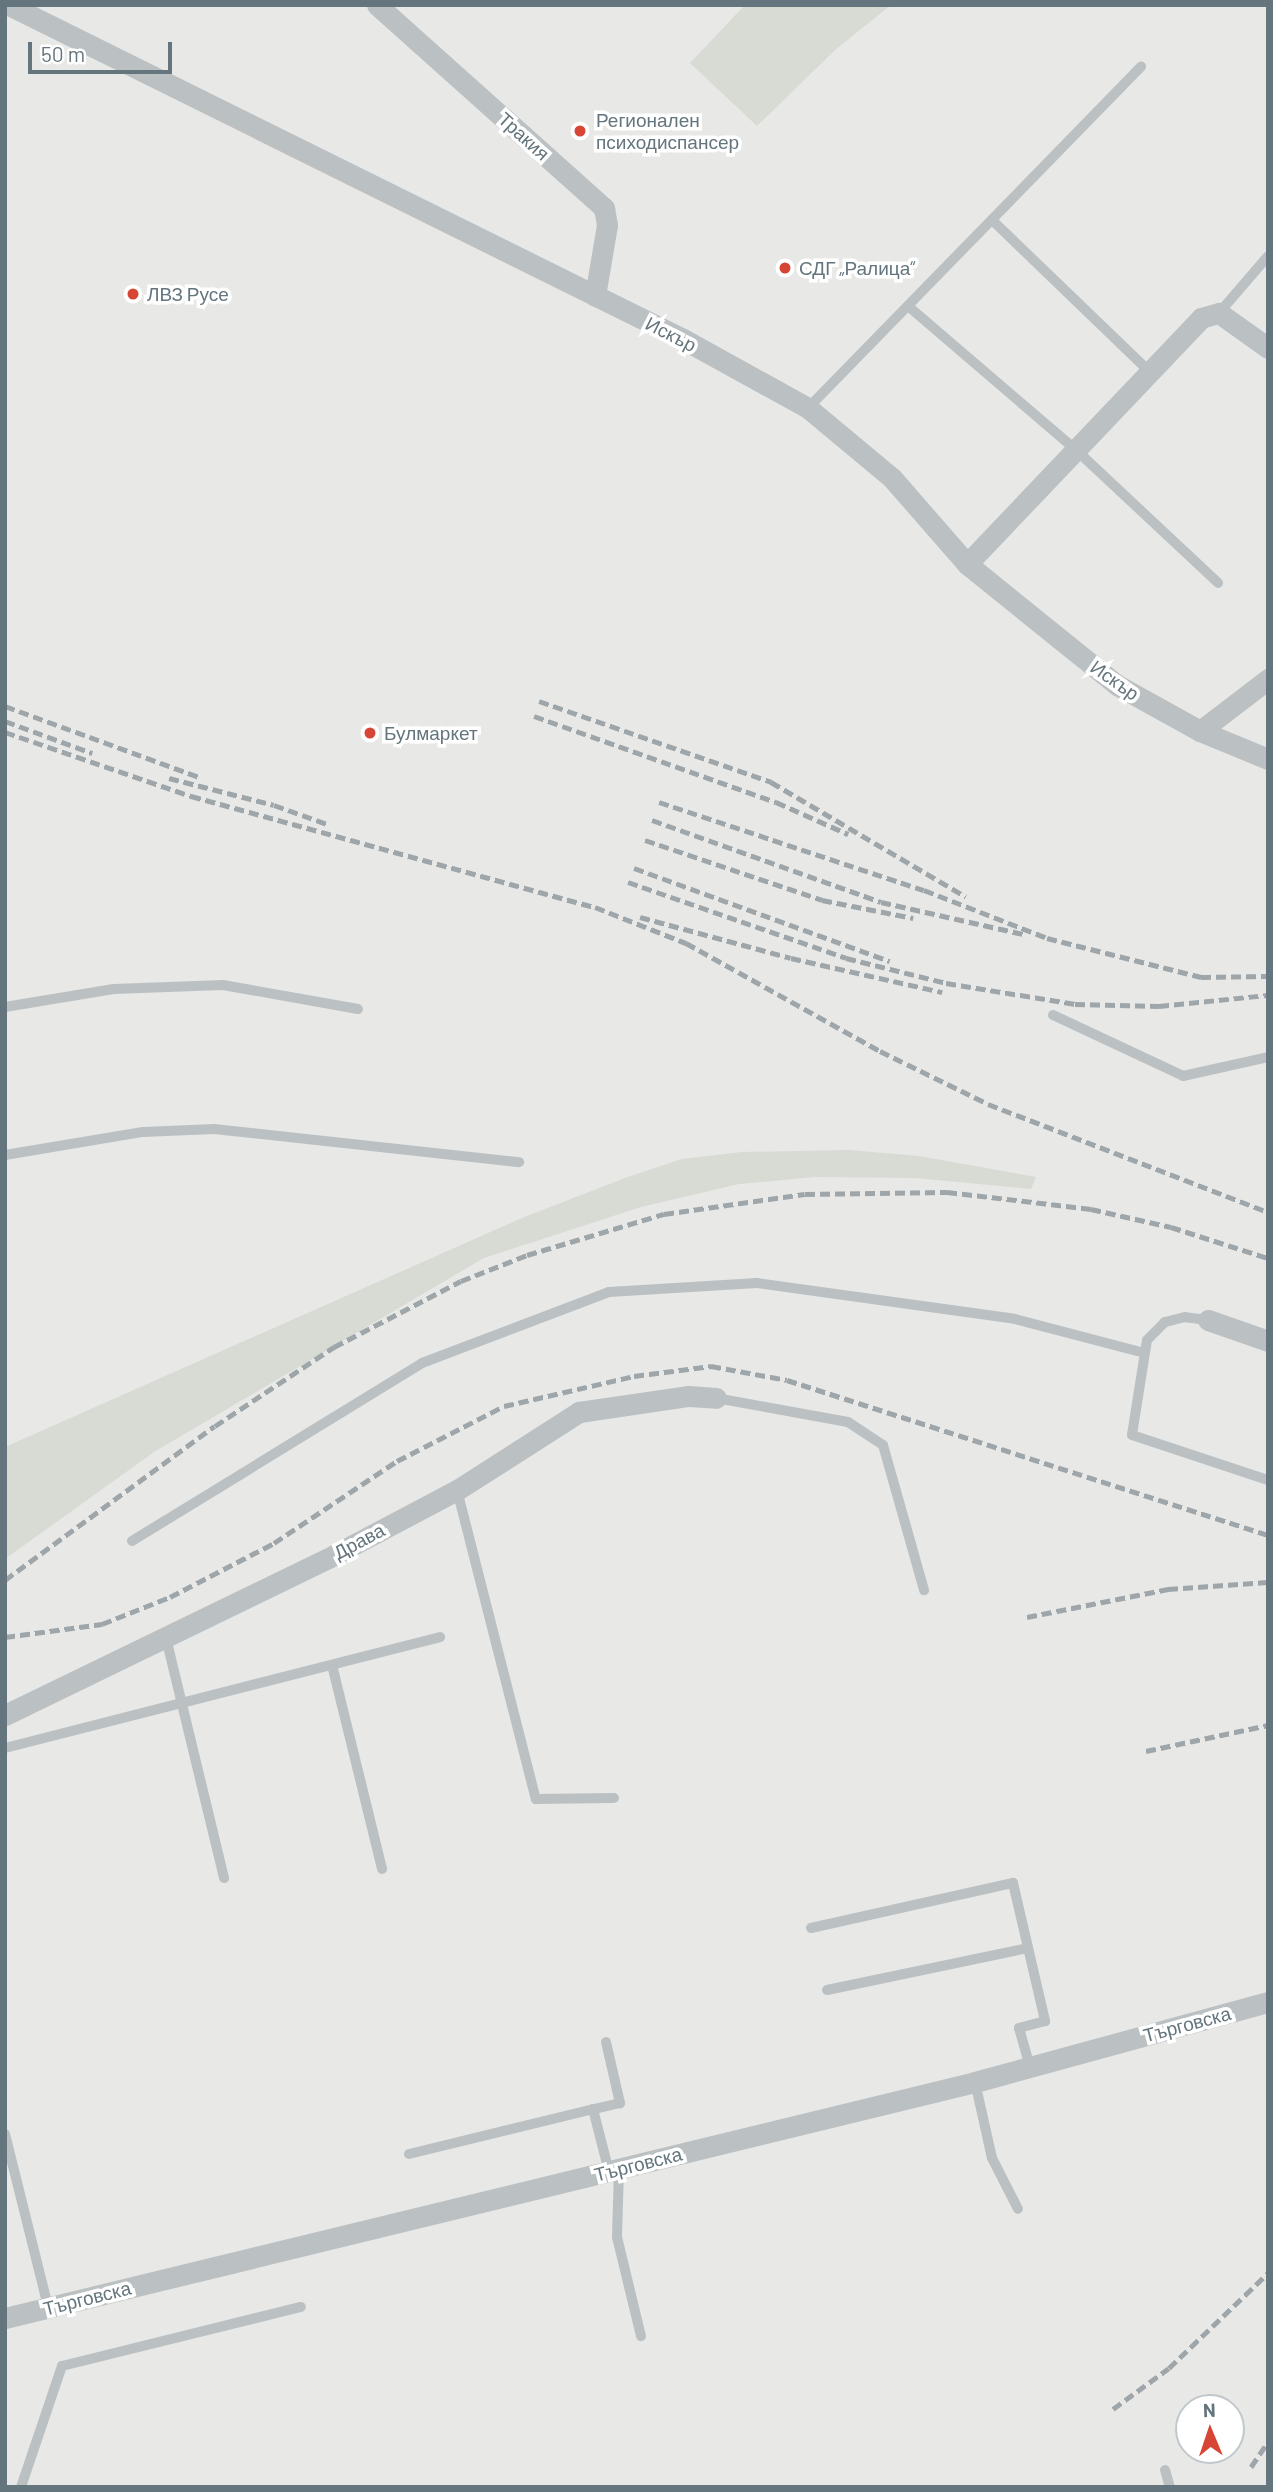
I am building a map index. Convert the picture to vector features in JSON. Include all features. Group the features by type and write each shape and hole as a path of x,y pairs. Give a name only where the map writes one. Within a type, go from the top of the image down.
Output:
{"street":[{"name":"Тракия","path":"377,5 604,208 607,225 596,296"},
{"name":"Искър","path":"14,10 596,296 808,408 892,478 967,564 1117,685 1200,731 1268,759"},
{"path":"967,564 1201,318 1219,313 1268,348"},
{"path":"1200,731 1268,680"},
{"path":"1208,1320 1268,1341"},
{"name":"Драва","path":"5,1715 166,1638 457,1490 579,1412 689,1396 716,1398"},
{"name":"Търговска","path":"5,2318 975,2082 1268,2002"}],"lane":[{"path":"808,408 1141,67"},
{"path":"992,220 1149,370"},
{"path":"1219,313 1268,256"},
{"path":"908,306 1075,449 1218,583"},
{"path":"5,1007 114,989 223,985 358,1009"},
{"path":"1053,1015 1183,1076 1268,1057"},
{"path":"5,1155 143,1132 214,1129 519,1162"},
{"path":"132,1541 422,1363 609,1292 757,1283 1015,1319 1145,1353"},
{"path":"1208,1320 1185,1317 1164,1322 1147,1340 1132,1435 1268,1480"},
{"path":"716,1398 848,1422 883,1445 924,1590"},
{"path":"457,1490 536,1799 614,1798"},
{"path":"5,1748 440,1637"},
{"path":"166,1638 224,1878"},
{"path":"332,1665 382,1870"},
{"path":"811,1928 1013,1883 1045,2021 1019,2028 1030,2067"},
{"path":"827,1990 1028,1948"},
{"path":"408,2154 620,2103 606,2042"},
{"path":"975,2082 992,2158 1018,2209"},
{"path":"593,2109 614,2170 617,2237 641,2336"},
{"path":"5,2134 48,2307"},
{"path":"21,2487 62,2366 301,2306"},
{"path":"1166,2470 1170,2487"}],"shaded area":[{"path":"5,5 1268,5 1268,2487 5,2487"},
{"path":"745,5 891,5 835,50 757,126 690,63"},
{"path":"849,1150 919,1156 1036,1177 1031,1189 915,1178 815,1177 739,1184 641,1207 484,1258 154,1452 5,1559 5,1447 522,1218 625,1178 682,1159 742,1152"}],"railway":[{"path":"539,701 771,782 966,897"},
{"path":"5,706 199,777"},
{"path":"534,716 776,802 848,834"},
{"path":"5,721 92,753"},
{"path":"5,732 191,796 595,907 686,943 880,1051 988,1104 1268,1212"},
{"path":"169,778 274,805 330,825"},
{"path":"659,802 924,890 1047,938 1201,977 1268,976"},
{"path":"652,820 881,902 1023,934"},
{"path":"645,840 822,900 913,918"},
{"path":"634,868 890,961"},
{"path":"628,882 846,958 946,983 1075,1004 1159,1006 1268,995"},
{"path":"640,917 791,958 942,992"},
{"path":"5,1580 215,1426 334,1347 461,1281 527,1255 664,1214 805,1194 947,1192 1091,1209 1171,1227 1268,1258"},
{"path":"5,1637 102,1624 170,1597 274,1543 397,1461 504,1406 634,1376 711,1366 787,1380 1268,1535"},
{"path":"1027,1617 1168,1589 1268,1582"},
{"path":"1146,1751 1268,1725"},
{"path":"1113,2409 1169,2368 1268,2273"},
{"path":"1251,2467 1268,2442"}],"place":[{"name":"Регионален психодиспансер","path":"580,131"},
{"name":"СДГ „Ралица“","path":"785,268"},
{"name":"ЛВЗ Русе","path":"133,294"},
{"name":"Булмаркет","path":"370,733"}]}
